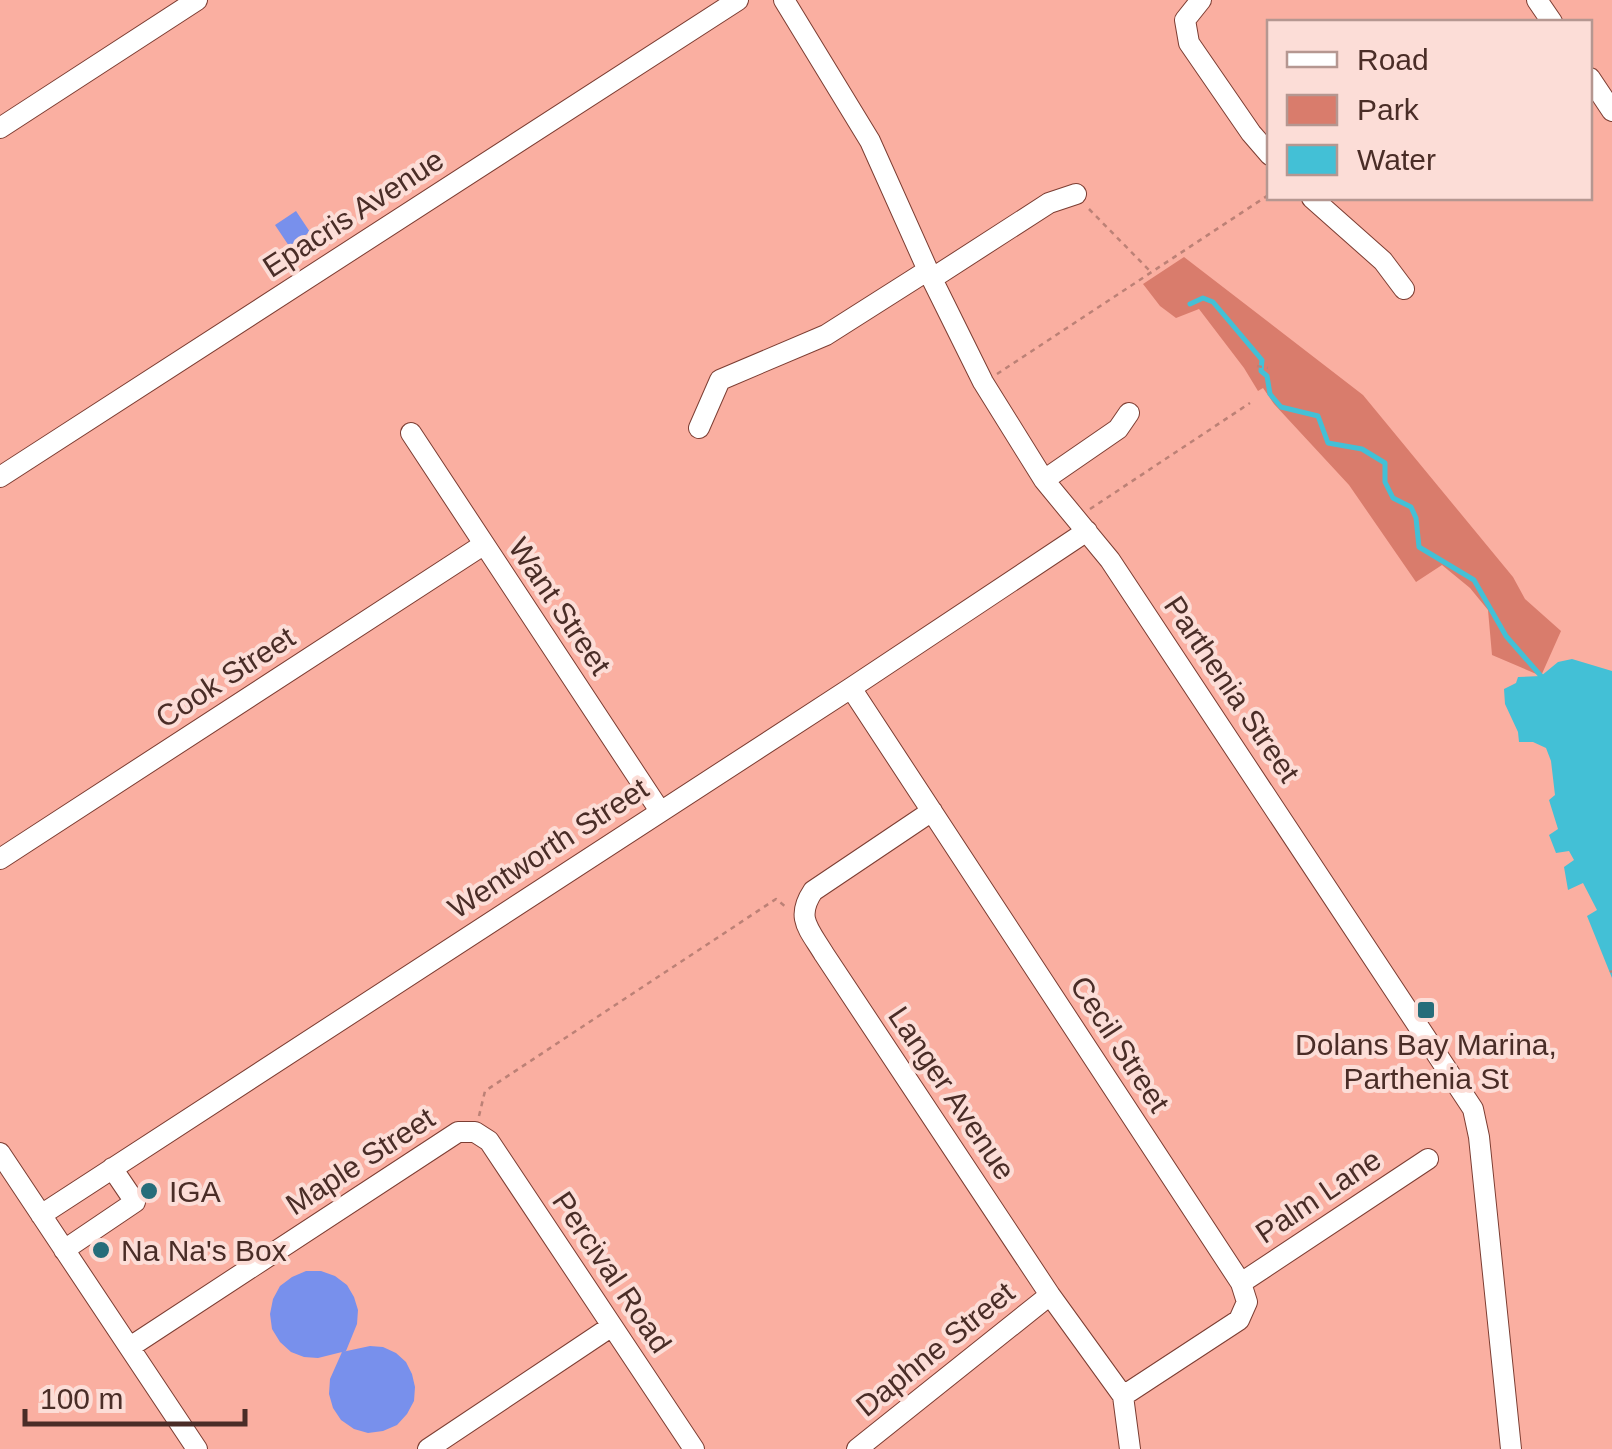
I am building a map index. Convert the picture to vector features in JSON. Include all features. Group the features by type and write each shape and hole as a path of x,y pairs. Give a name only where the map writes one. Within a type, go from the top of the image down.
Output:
{"street":[{"path":"0,128 197,0"},
{"name":"Epacris Avenue","path":"0,477 738,0"},
{"name":"Parthenia Street","path":"784,0 870,141 982,382 1044,480 1110,560 1473,1108 1511,1449"},
{"path":"1201,0 1186,20 1190,43 1250,134 1267,152"},
{"path":"1592,81 1612,111"},
{"path":"699,428 720,380 826,335 922,274 939,274 1049,203 1076,194"},
{"path":"1314,200 1384,261 1404,289"},
{"path":"1044,480 1118,429 1129,413"},
{"name":"Want Street","path":"411,434 660,811"},
{"name":"Wentworth Street","path":"41,1215 851,688 1081,525"},
{"name":"Cook Street","path":"0,859 483,545"},
{"name":"Cecil Street","path":"851,688 1241,1282"},
{"path":"805,922 804,905 813,891 932,812"},
{"name":"Langer Avenue","path":"805,922 1050,1295 1123,1396 1130,1449"},
{"name":"Maple Street","path":"130,1347 458,1132 475,1132"},
{"name":"Percival Road","path":"475,1132 490,1141 694,1449"},
{"path":"1,1155 196,1449"},
{"name":"Palm Lane","path":"1241,1282 1428,1158"},
{"path":"64,1250 135,1202 112,1168"},
{"path":"1123,1396 1239,1320 1247,1302 1241,1282"},
{"name":"Daphne Street","path":"857,1449 1050,1295"},
{"path":"428,1449 612,1326"}],"path":[{"path":"1076,194 1151,272"},
{"path":"982,382 1267,196"},
{"path":"1257,366 1268,368"},
{"path":"1081,525 1250,402"},
{"path":"475,1132 485,1091 776,899 805,922"}],"green space":[{"path":"1184,257 1363,395 1513,577 1525,599 1561,631 1541,676 1492,655 1488,610 1470,588 1442,565 1416,582 1349,485 1263,388 1258,391 1199,309 1176,318 1160,306 1143,284"}],"water":[{"path":"1572,659 1612,671 1612,978 1587,916 1597,910 1583,883 1568,890 1564,867 1574,860 1569,851 1556,853 1549,835 1558,829 1549,800 1555,795 1546,748 1533,742 1519,742 1505,704 1504,689 1516,683 1518,677 1541,676 1558,662"}],"building":[{"path":"296,211 310,232 289,246 275,225"},
{"path":"306,1271 335,1276 354,1297 357,1324 346,1351 304,1357 291,1352 272,1329 270,1314 280,1286"},
{"path":"383,1347 406,1362 415,1387 414,1401 397,1425 368,1433 341,1420 329,1394 330,1379 342,1352"}],"waterway":[{"path":"1190,304 1203,298 1213,302 1262,360 1261,371 1267,376 1270,394 1281,407 1318,416 1328,443 1362,449 1385,463 1385,482 1393,498 1411,507 1416,518 1419,547 1474,580 1506,636 1541,676"}],"place":[{"name":"Dolans Bay Marina, Parthenia St","path":"1426,1010"},
{"name":"IGA","path":"149,1191"},
{"name":"Na Na's Box","path":"101,1250"}]}
